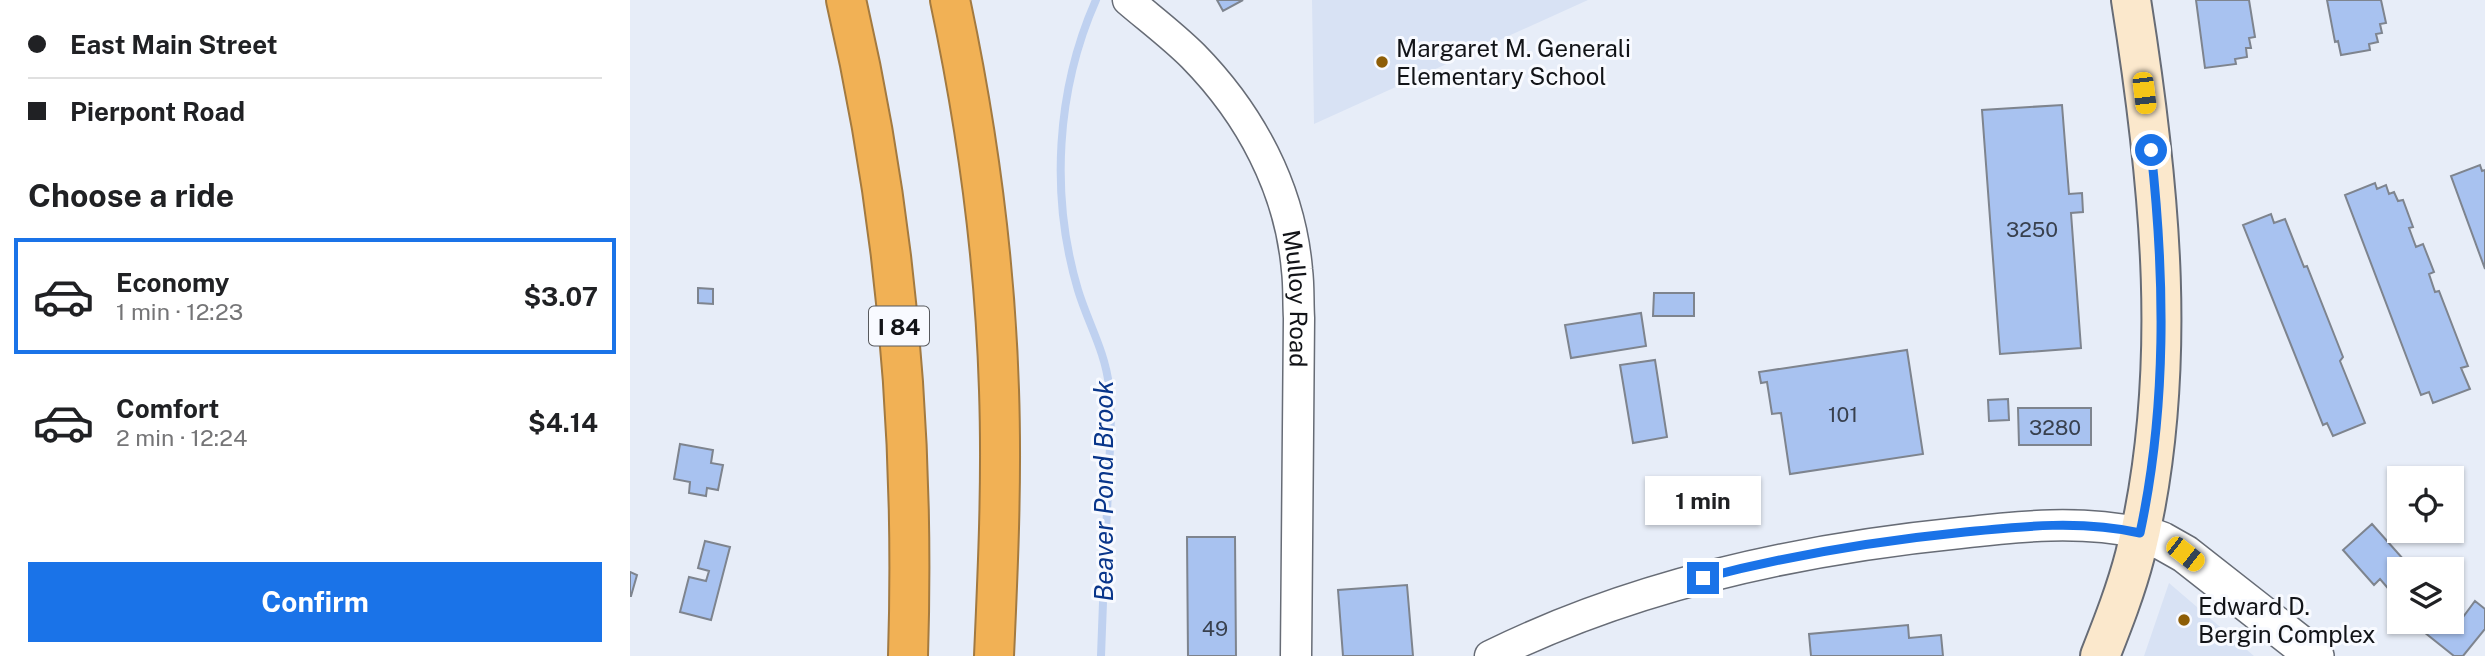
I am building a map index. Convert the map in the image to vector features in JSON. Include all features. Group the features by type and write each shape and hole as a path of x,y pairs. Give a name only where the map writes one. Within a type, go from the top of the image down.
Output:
{"highway":[{"name":"I 84","path":"846,0 879,164 898,310 909,498 908,656"},
{"path":"950,0 978,164 995,316 1000,450 994,656"}],"main road":[{"path":"2100,656 2126,585 2140,533 2158,414 2162,295 2157,205 2131,0"}],"street":[{"name":"Mulloy Road","path":"1128,0 1192,55 1226,93 1254,134 1275,178 1289,224 1297,269 1299,318 1296,656"},
{"path":"1490,656 1546,631 1633,599 1797,555 1923,536 2042,526 2098,526 2140,533 2162,541 2185,554 2315,656"}],"shaded area":[{"name":"Margaret M. Generali Elementary School","path":"1312,0 1588,0 1314,124"},
{"name":"Edward D. Bergin Complex","path":"2169,583 2254,656 2144,656"}],"building":[{"path":"1217,0 1243,0 1223,11"},
{"path":"2196,0 2249,0 2255,37 2249,38 2251,48 2246,48 2247,57 2235,59 2236,64 2205,68"},
{"path":"2327,0 2381,0 2386,23 2380,24 2382,33 2376,34 2378,42 2369,44 2370,50 2341,55 2338,41 2335,42"},
{"path":"2062,105 2069,194 2082,193 2083,212 2071,213 2081,348 2000,354 1982,110"},
{"path":"2480,165 2482,171 2485,170 2485,269 2451,176"},
{"path":"2375,183 2377,189 2386,185 2389,194 2394,192 2398,201 2403,200 2413,227 2409,228 2416,247 2423,244 2434,272 2429,274 2435,292 2439,291 2468,366 2461,368 2470,389 2433,403 2429,392 2421,395 2345,195"},
{"path":"2271,214 2274,223 2285,219 2304,267 2307,266 2343,357 2340,361 2365,423 2333,436 2327,423 2323,425 2243,225"},
{"path":"698,288 713,289 713,304 698,303"},
{"path":"1654,293 1694,293 1694,316 1653,316"},
{"path":"1641,313 1646,346 1571,358 1565,325"},
{"path":"1907,350 1923,454 1790,474 1781,413 1772,414 1767,382 1761,383 1759,372"},
{"path":"1655,360 1667,437 1633,443 1620,365"},
{"path":"2008,399 2009,420 1989,421 1988,400"},
{"path":"2018,408 2091,408 2091,445 2019,445"},
{"path":"680,444 713,450 711,463 723,465 718,490 707,488 706,496 689,493 690,482 674,479"},
{"path":"2372,524 2401,557 2387,557 2387,587 2380,579 2374,585 2343,550"},
{"path":"1187,537 1235,537 1236,656 1188,656"},
{"path":"705,541 730,547 711,620 680,612 689,577 706,581 709,571 698,568"},
{"path":"630,572 637,575 631,596 630,596"},
{"path":"1407,585 1413,656 1343,656 1338,590"},
{"path":"2475,601 2485,609 2485,629 2463,656 2454,656 2426,634 2464,634 2464,616"},
{"path":"1908,625 1909,638 1941,635 1943,656 1811,656 1809,634"}],"waterway":[{"name":"Beaver Pond Brook","path":"1096,0 1072,70 1065,107 1061,181 1069,254 1078,290 1104,361 1110,399 1101,656"}],"place":[{"name":"Margaret M. Generali Elementary School","path":"1382,62"},
{"name":"Edward D. Bergin Complex","path":"2184,620"}],"route":[{"path":"1703,578 1818,551 1961,532 2072,525 2120,528 2140,533 2158,414 2162,329 2161,259 2151,150"}]}
